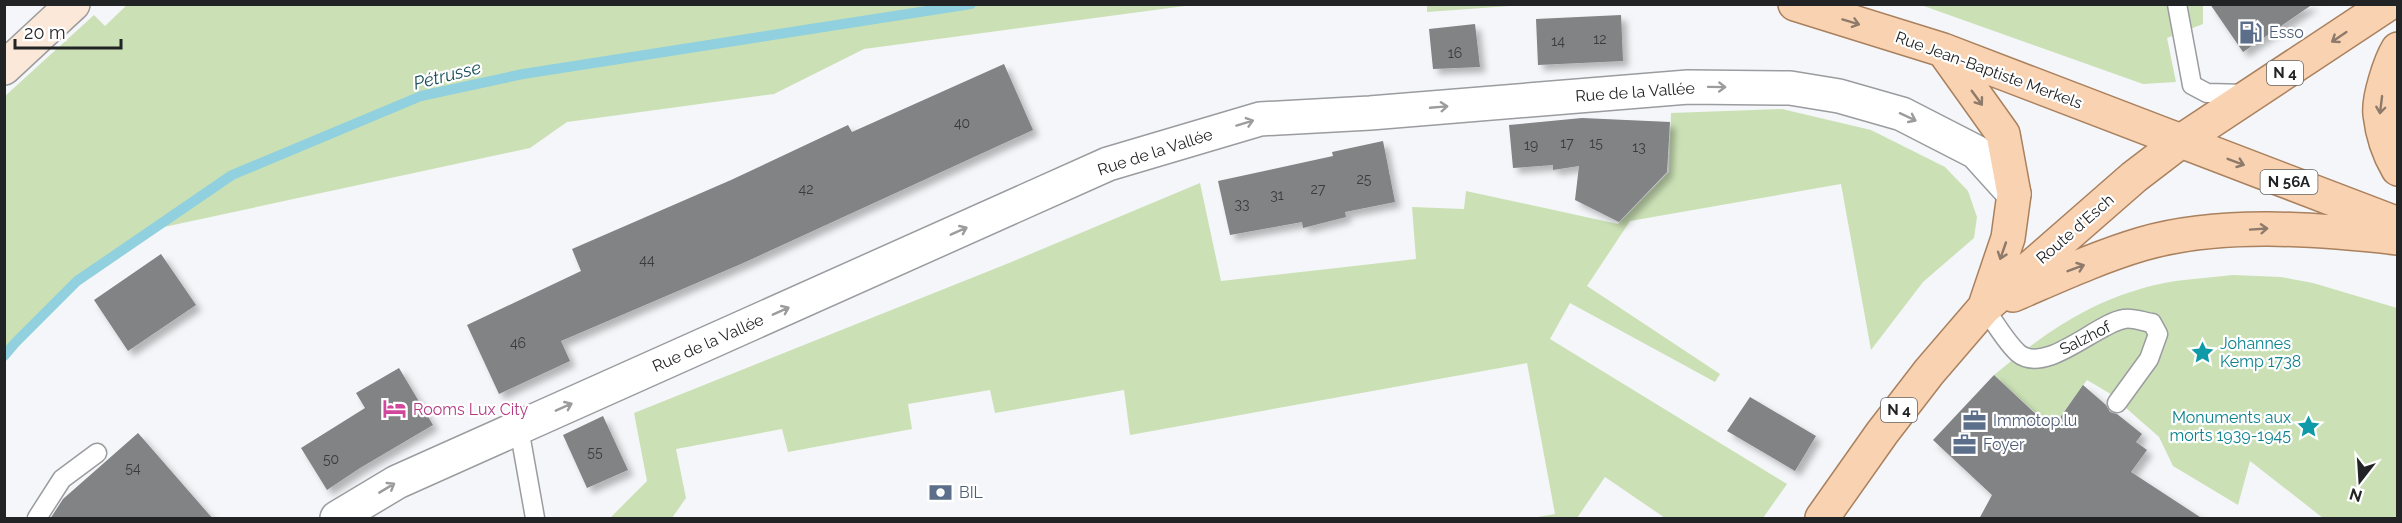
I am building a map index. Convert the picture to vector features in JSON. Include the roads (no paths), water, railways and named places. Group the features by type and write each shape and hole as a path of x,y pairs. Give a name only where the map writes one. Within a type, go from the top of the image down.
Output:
{"main road":[{"path":"4,68 73,4"},
{"name":"Rue Jean-Baptiste Merkels","path":"1795,4 1942,50 2181,141"},
{"name":"Route d'Esch","path":"1822,519 1915,389 1984,308 2134,177 2181,141 2388,4"},
{"path":"2397,49 2386,80 2379,112 2390,155 2397,168"},
{"path":"1942,50 2003,134 2014,194 2008,238 1984,308"},
{"name":"N 56A","path":"2181,141 2397,224"},
{"name":"N 4","path":"1984,308 2074,269 2143,244 2200,234 2268,228 2397,238"}],"street":[{"name":"Rue de la Vallée","path":"337,519 397,482 1108,164 1260,119 1370,113 1688,87 1790,88 1839,96 1902,114 1976,152 2014,194"}],"lane":[{"path":"2177,4 2192,85 2207,93 2253,94"},
{"name":"Salzhof","path":"1984,308 2019,354 2036,358 2058,353 2105,326 2126,318 2152,323 2158,334 2149,359 2117,403"},
{"path":"519,428 534,519"},
{"path":"37,519 62,479 97,453"}],"waterway":[{"name":"Pétrusse","path":"4,356 77,281 232,175 421,96 523,74 971,4"}],"place":[{"name":"Esso","path":"2251,32"},
{"name":"Johannes Kemp 1738","path":"2202,352"},
{"name":"Rooms Lux City","path":"395,409"},
{"name":"Immotop.lu","path":"1975,420"},
{"name":"Monuments aux morts 1939-1945","path":"2309,426"},
{"name":"Foyer","path":"1965,444"},
{"name":"BIL","path":"941,492"}]}
